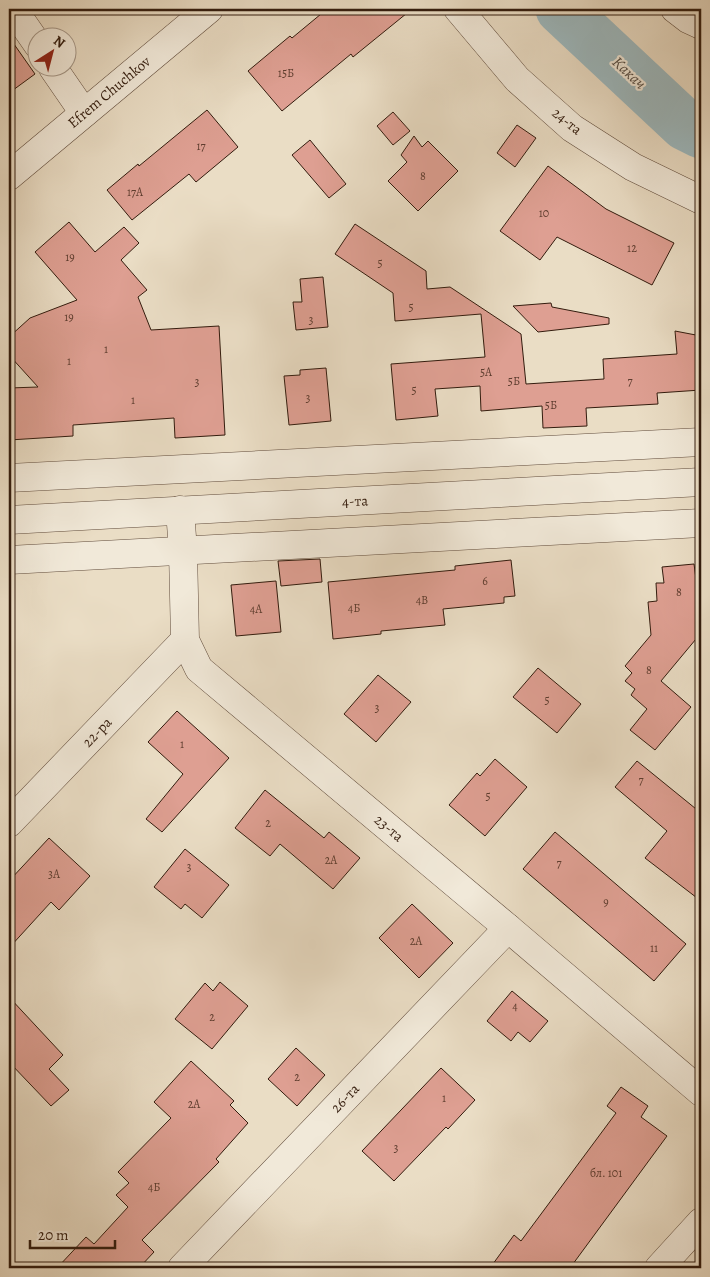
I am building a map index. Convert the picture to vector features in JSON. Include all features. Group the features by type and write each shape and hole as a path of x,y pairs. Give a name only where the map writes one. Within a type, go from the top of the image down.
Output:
{"street":[{"path":"13,9 28,31"},
{"name":"Efrem Chuchkov","path":"9,176 208,9"},
{"name":"24-та","path":"458,9 517,79 572,128 634,167 701,200"},
{"path":"675,9 688,19 701,25"},
{"path":"60,78 84,113"},
{"path":"9,478 701,442"},
{"name":"4-та","path":"9,520 701,482"},
{"name":"23-та","path":"180,510 184,551 186,640 199,669 701,1092"},
{"path":"9,560 701,523"},
{"name":"22-ра","path":"9,823 186,640"},
{"name":"26-та","path":"182,1268 508,928"},
{"path":"659,1268 701,1222"}],"building":[{"path":"327,9 412,9 353,57 351,54 282,111 248,71 290,36 292,38"},
{"path":"9,37 28,64 28,78 30,78 9,93"},
{"path":"207,110 238,147 196,182 189,174 132,220 107,190"},
{"path":"393,112 410,131 393,145 377,126"},
{"path":"517,125 536,138 515,167 497,153"},
{"path":"414,136 422,147 428,141 458,171 418,211 388,181 407,162 401,155"},
{"path":"310,140 346,184 329,198 292,155"},
{"path":"548,166 606,209 674,243 652,285 557,237 540,260 500,231"},
{"path":"69,222 95,252 124,227 139,243 121,260 147,290 138,297 151,330 219,326 225,435 175,438 174,418 73,425 73,436 9,440 9,388 38,387 9,355 9,337 30,318 77,300 35,252"},
{"path":"355,224 426,271 427,289 450,287 521,334 526,384 604,379 603,359 677,354 675,331 701,336 701,390 657,393 658,404 586,408 587,426 543,428 542,406 481,411 480,386 435,389 438,416 396,420 391,364 485,357 481,314 395,321 393,293 335,254"},
{"path":"323,277 328,327 296,330 293,302 302,302 300,279"},
{"path":"551,303 552,307 609,318 609,324 538,332 513,306"},
{"path":"326,368 331,421 289,425 284,376 300,375 300,370"},
{"path":"320,559 322,582 281,586 278,561"},
{"path":"511,560 515,596 504,597 504,603 443,609 445,625 381,631 381,634 333,639 328,582 455,570 455,566"},
{"path":"694,564 696,579 701,579 701,633 661,681 691,707 655,750 630,730 647,709 631,695 635,689 625,681 632,673 625,666 651,635 648,602 657,601 656,583 664,583 662,567"},
{"path":"276,581 281,632 236,636 231,585"},
{"path":"538,668 581,704 557,733 513,697"},
{"path":"378,675 411,702 376,742 344,714"},
{"path":"177,711 229,758 162,832 146,819 183,774 148,742"},
{"path":"495,759 527,787 485,836 449,805 477,773 480,776"},
{"path":"637,761 701,813 701,901 645,858 667,831 615,787"},
{"path":"265,790 324,838 329,832 360,858 333,889 280,844 270,856 235,828"},
{"path":"555,832 686,944 654,981 523,869"},
{"path":"49,838 90,876 59,910 51,902 9,948 9,881"},
{"path":"185,849 229,885 202,918 185,904 181,909 154,887"},
{"path":"412,904 453,943 419,978 379,938"},
{"path":"220,982 248,1006 212,1049 175,1019 205,983 213,991"},
{"path":"512,991 548,1021 530,1042 518,1032 511,1041 487,1021"},
{"path":"9,997 63,1055 49,1069 69,1090 51,1106 9,1062"},
{"path":"296,1048 325,1075 297,1106 268,1079"},
{"path":"191,1061 234,1101 230,1105 248,1123 216,1159 219,1162 142,1240 154,1252 139,1268 57,1268 86,1237 94,1244 128,1207 116,1195 129,1183 118,1172 171,1118 154,1102"},
{"path":"441,1068 475,1100 394,1181 362,1151"},
{"path":"621,1087 648,1106 641,1117 667,1136 570,1268 490,1268 514,1235 521,1241 616,1113 607,1106"}],"waterway":[{"name":"Какач","path":"561,9 685,125 701,133"}]}
